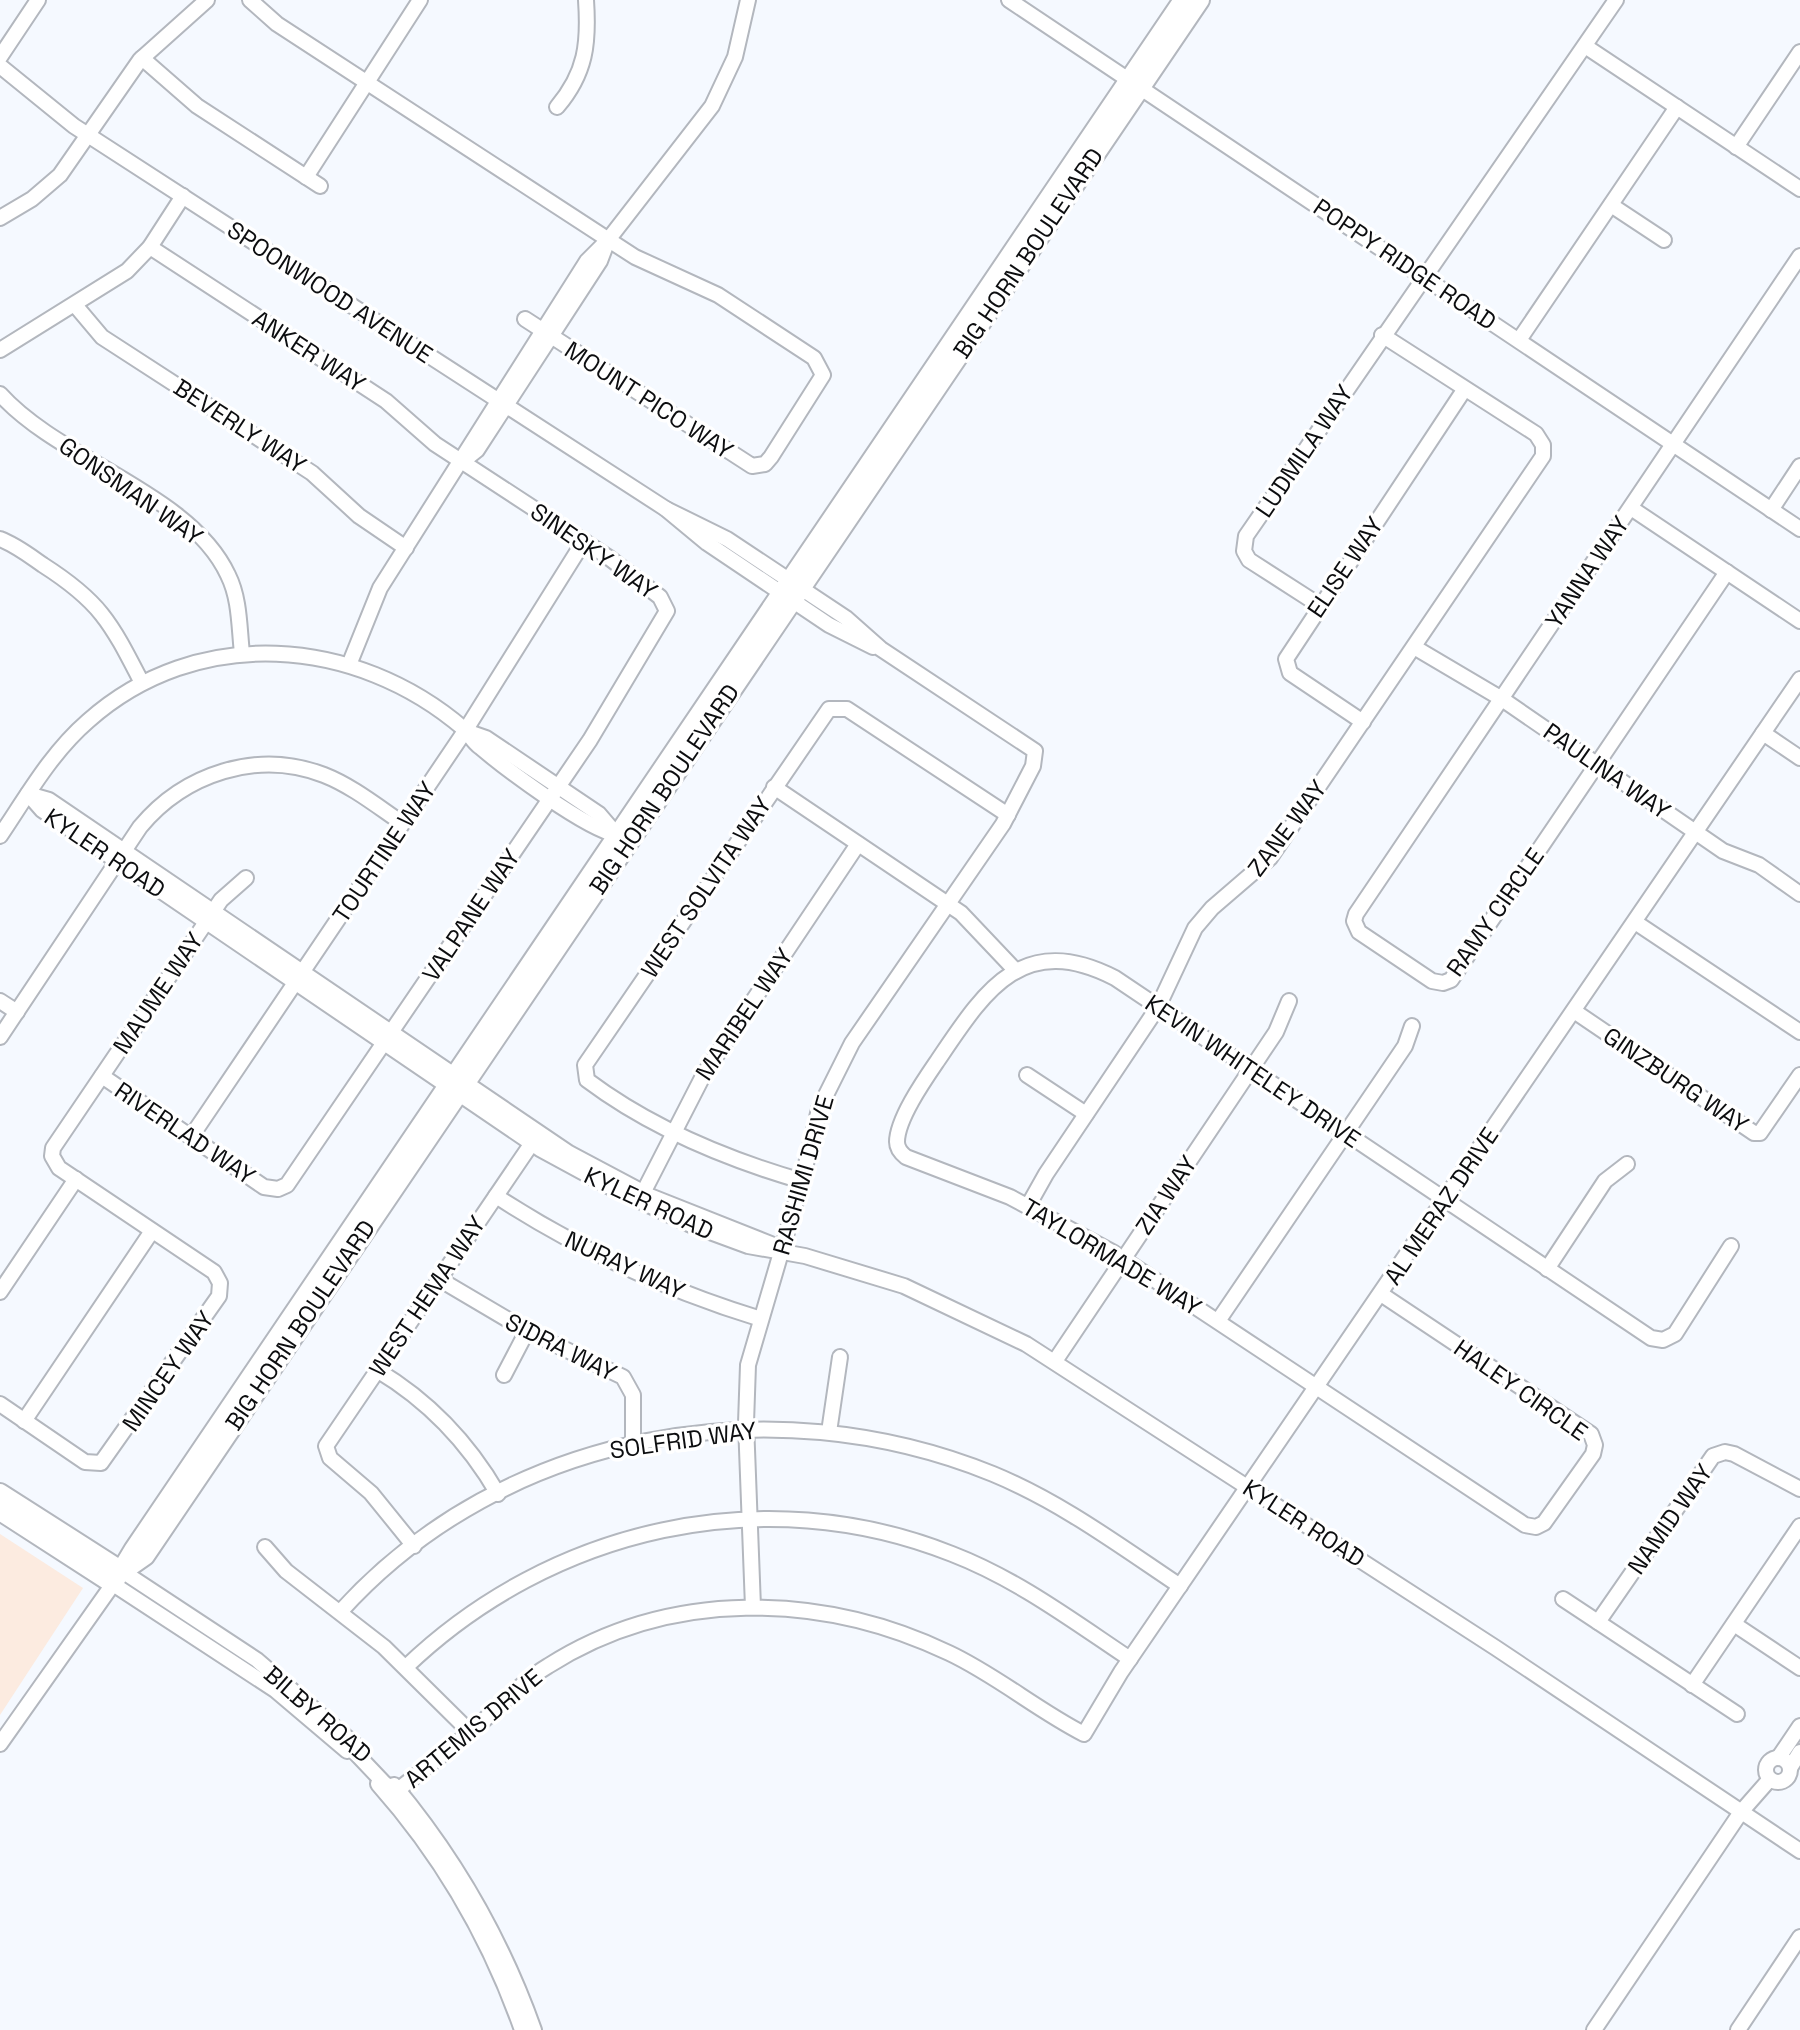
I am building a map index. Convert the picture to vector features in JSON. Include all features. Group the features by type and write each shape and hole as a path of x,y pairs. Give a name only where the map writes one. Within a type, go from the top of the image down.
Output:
{"main road":[{"name":"BIG HORN BOULEVARD","path":"1136,83 1183,0"},
{"name":"BIG HORN BOULEVARD","path":"455,1084 1136,83 1200,0"},
{"name":"BIG HORN BOULEVARD","path":"118,1578 145,1556 617,835 791,590"},
{"name":"BILBY ROAD","path":"0,1493 118,1578"},
{"name":"BILBY ROAD","path":"0,1511 118,1578"}],"street":[{"path":"0,57 38,0"},
{"path":"0,218 51,184 142,58 207,0"},
{"name":"MOUNT PICO WAY","path":"250,0 277,24 608,240 653,267 710,290 818,360 823,370 822,379 769,461 752,466 525,319"},
{"path":"306,177 420,0"},
{"path":"557,107 578,74 589,39 586,0"},
{"name":"MOUNT PICO WAY","path":"349,665 368,611 462,462 466,448 600,261 608,240 712,106 731,69 748,0"},
{"name":"POPPY RIDGE ROAD","path":"1009,0 1800,529"},
{"name":"LUDMILA WAY","path":"1319,605 1253,564 1246,556 1244,541 1382,335 1426,277 1616,0"},
{"path":"1585,46 1800,189"},
{"path":"1736,147 1800,52"},
{"path":"142,58 197,106 320,186"},
{"name":"SPOONWOOD AVENUE","path":"0,66 88,135 666,509 707,543 791,590 841,632 881,649 1035,751"},
{"path":"1519,340 1677,107"},
{"path":"0,350 118,278 150,247 183,196"},
{"path":"1611,205 1664,240"},
{"name":"ANKER WAY","path":"150,247 386,401 435,444 462,462"},
{"name":"YANNA WAY","path":"1502,699 1800,256"},
{"name":"BEVERLY WAY","path":"75,305 102,337 301,466 359,516 406,548"},
{"path":"1382,335 1464,390"},
{"name":"ZANE WAY","path":"1028,1206 1158,1007 1195,928 1212,908 1270,858 1541,461 1543,445 1536,434 1464,390"},
{"name":"ELISE WAY","path":"1363,722 1290,673 1285,666 1287,656 1464,390"},
{"name":"GONSMAN WAY","path":"0,394 31,422 200,535 222,564 233,588 242,653"},
{"name":"SINESKY WAY","path":"462,462 584,541 660,597 667,611 554,792"},
{"path":"1771,510 1800,466"},
{"path":"1631,508 1800,621"},
{"path":"0,539 75,586 96,603 113,626 142,683"},
{"name":"TOURTINE WAY","path":"191,1137 465,731 584,541"},
{"path":"1597,764 1727,572"},
{"name":"PAULINA WAY","path":"1414,647 1502,699 1723,851 1759,865 1800,894"},
{"path":"0,836 73,735 101,710 142,683 187,664 242,653 295,653 349,665 396,685 465,731 486,738 554,792 604,818 617,835"},
{"name":"AL MERAZ DRIVE","path":"1084,1734 1130,1659 1800,679"},
{"name":"RAMY CIRCLE","path":"1502,699 1356,914 1354,921 1359,932 1432,981 1451,980 1597,764"},
{"name":"WEST SOLVITA WAY","path":"672,1131 590,1083 584,1071 823,715 833,707 847,709 1008,815"},
{"path":"1763,733 1800,758"},
{"name":"RASHIMI DRIVE","path":"753,1607 746,1427 748,1365 802,1181 819,1109 834,1075 1008,815 1033,766 1035,751"},
{"path":"0,1037 148,818 177,793 213,774 252,765 293,767 322,774 349,787 402,823"},
{"path":"774,787 948,904 985,934 1016,971"},
{"name":"VALPANE WAY","path":"387,1038 554,792"},
{"name":"KYLER ROAD","path":"28,794 49,800 121,856 387,1038 455,1084 569,1153 643,1193 782,1250 914,1290 997,1328 1055,1361 1800,1851"},
{"name":"MARIBEL WAY","path":"643,1193 672,1131 704,1074 858,844"},
{"name":"MAUME WAY","path":"76,1179 55,1164 52,1152 210,917 231,889 246,878"},
{"path":"1635,922 1800,1032"},
{"name":"KEVIN WHITELEY DRIVE","path":"897,1147 908,1110 931,1070 986,991 1016,971 1050,962 1084,965 1115,978 1547,1269 1658,1340 1675,1334 1731,1246"},
{"path":"0,1001 17,1012"},
{"name":"ZIA WAY","path":"1055,1361 1276,1032 1289,1001"},
{"name":"GINZBURG WAY","path":"1574,1011 1754,1133 1760,1133 1800,1075"},
{"path":"1218,1321 1405,1046 1412,1026"},
{"name":"RIVERLAD WAY","path":"102,1076 264,1187 282,1187 387,1038"},
{"path":"1027,1075 1086,1114"},
{"name":"KYLER ROAD","path":"455,1084 532,1143 674,1218 748,1246 782,1250"},
{"path":"672,1131 740,1161 802,1181"},
{"name":"WEST HEMA WAY","path":"414,1546 386,1510 330,1458 326,1451 328,1442 532,1143"},
{"name":"TAYLORMADE WAY","path":"897,1147 906,1157 1028,1206 1123,1259 1317,1387"},
{"path":"1547,1269 1605,1181 1627,1164"},
{"path":"0,1292 5,1276 76,1179"},
{"name":"MINCEY WAY","path":"0,1404 85,1462 101,1463 216,1300 221,1287 216,1275 76,1179"},
{"name":"NURAY WAY","path":"496,1196 610,1262 698,1299 761,1319"},
{"path":"24,1421 152,1231"},
{"name":"SIDRA WAY","path":"439,1279 527,1331 627,1380 633,1395 633,1444"},
{"name":"HALEY CIRCLE","path":"1317,1387 1525,1525 1540,1526 1593,1454 1595,1445 1591,1434 1381,1294"},
{"path":"504,1375 527,1331"},
{"path":"829,1432 840,1357"},
{"path":"377,1370 442,1419 478,1461 498,1494"},
{"name":"SOLFRID WAY","path":"341,1611 383,1569 414,1546 498,1494 565,1463 633,1444 746,1427 829,1432 906,1446 1009,1481 1076,1517 1180,1586"},
{"name":"NAMID WAY","path":"1598,1622 1713,1456 1730,1452 1800,1489"},
{"path":"406,1667 445,1632 485,1603 569,1558 661,1529 750,1518 839,1523 932,1546 1016,1584 1130,1659"},
{"path":"1692,1685 1800,1526"},
{"path":"265,1547 286,1571 341,1611 406,1667 470,1732"},
{"path":"0,1744 118,1578"},
{"name":"BILBY ROAD","path":"118,1578 275,1690 341,1745 389,1796 441,1864 485,1942 522,2030"},
{"name":"BILBY ROAD","path":"118,1578 281,1679 349,1737 398,1790 436,1839 479,1907 504,1956 534,2030"},
{"path":"1563,1599 1737,1714"},
{"name":"ARTEMIS DRIVE","path":"398,1790 530,1678 581,1647 676,1614 753,1607 836,1615 906,1635 971,1664 1084,1734"},
{"path":"1734,1624 1800,1668"},
{"path":"1784,1762 1800,1726"},
{"path":"341,1745 347,1744 385,1784 398,1790"},
{"path":"1594,2030 1741,1812 1770,1779 1766,1766 1784,1762 1800,1752"},
{"path":"1738,2030 1800,1937"}],"shaded area":[{"path":"0,1534 83,1588 0,1715"}]}
